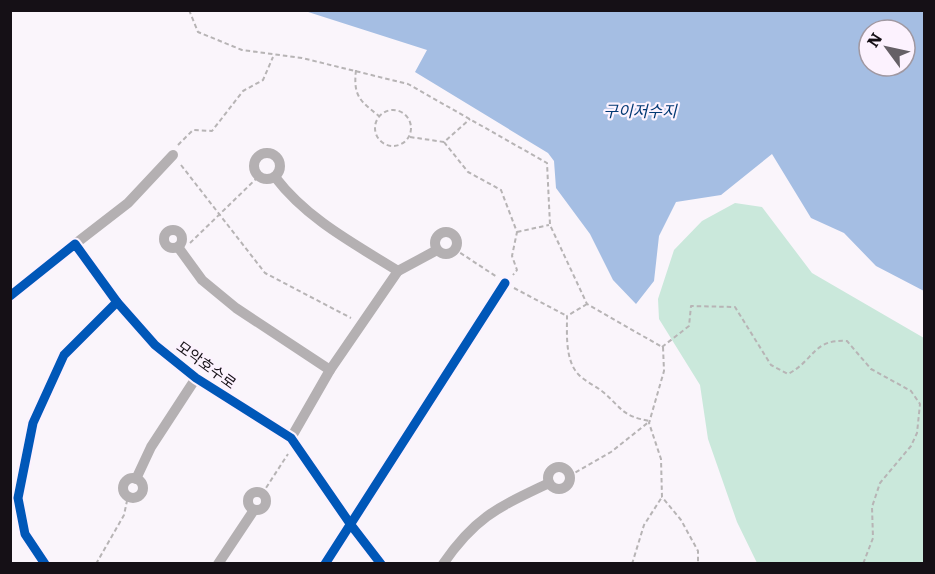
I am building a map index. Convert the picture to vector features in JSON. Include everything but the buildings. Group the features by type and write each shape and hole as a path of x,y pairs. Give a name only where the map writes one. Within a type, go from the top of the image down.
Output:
{"street":[{"path":"266,153 274,156 280,162 280,170 275,177 267,179 259,176 255,169 256,161 266,153"},
{"path":"10,296 128,203 173,155"},
{"path":"275,177 291,198 318,221 398,271"},
{"path":"447,232 453,235 457,241 453,252 446,254 437,250 435,239 440,234 447,232"},
{"name":"모악호수로","path":"75,244 117,302 155,345 196,378 291,438 381,564"},
{"path":"180,249 202,280 236,309 330,370"},
{"path":"291,438 330,370 398,271 437,250"},
{"path":"325,564 505,283"},
{"path":"45,564 25,534 18,498 33,423 64,355 117,302"},
{"path":"128,496 123,489 125,482 136,479 151,447 196,378"},
{"path":"443,564 463,534 495,509 549,483 549,474 556,468 566,470 569,476"},
{"path":"218,564 254,510 249,506 249,497 257,492 262,494"}],"path":[{"path":"189,10 198,32 242,50 273,56 302,58 408,84 547,163 550,225 587,304 662,346"},
{"path":"273,56 263,80 243,91 213,131 193,130 180,143 173,155 265,273 362,324"},
{"path":"356,70 354,88 363,104 380,116"},
{"path":"395,110 406,114 412,125 410,136 406,142 395,147 383,143 375,127 380,116 395,110"},
{"path":"444,141 470,119"},
{"path":"410,136 444,141 468,171 501,190 517,232 512,256 517,270 505,283"},
{"path":"180,249 219,216 259,176"},
{"path":"517,232 550,225"},
{"path":"453,252 459,252 505,283 567,316"},
{"path":"567,316 587,304"},
{"path":"662,346 688,326 691,306 735,307 771,365 789,374 803,366 818,347 830,340 847,341 871,369 911,391 920,404 917,433 911,446 880,483 872,507 873,538 863,564"},
{"path":"567,316 567,347 578,374 604,392 619,410 636,418 650,421"},
{"path":"632,564 644,525 662,497 661,459 650,421 664,371 662,346"},
{"path":"569,476 611,452 650,421"},
{"path":"262,494 288,454 298,448"},
{"path":"96,564 124,515 128,496"},
{"path":"662,497 681,520 698,551 698,564"}],"green space":[{"path":"735,203 762,207 812,273 924,338 924,563 757,563 737,522 708,439 700,385 659,319 658,299 674,250 702,221"}],"water":[{"name":"구이저수지","path":"305,11 924,11 924,291 876,266 844,233 811,218 772,154 721,195 676,202 659,236 654,281 636,304 613,280 590,234 556,188 554,161 548,153 415,72 427,50"}],"cycle path":[{"path":"10,296 75,244 117,302 155,345 196,378 291,438 381,564"},
{"path":"325,564 505,283"},
{"path":"45,564 25,534 18,498 33,423 64,355 117,302"}]}
